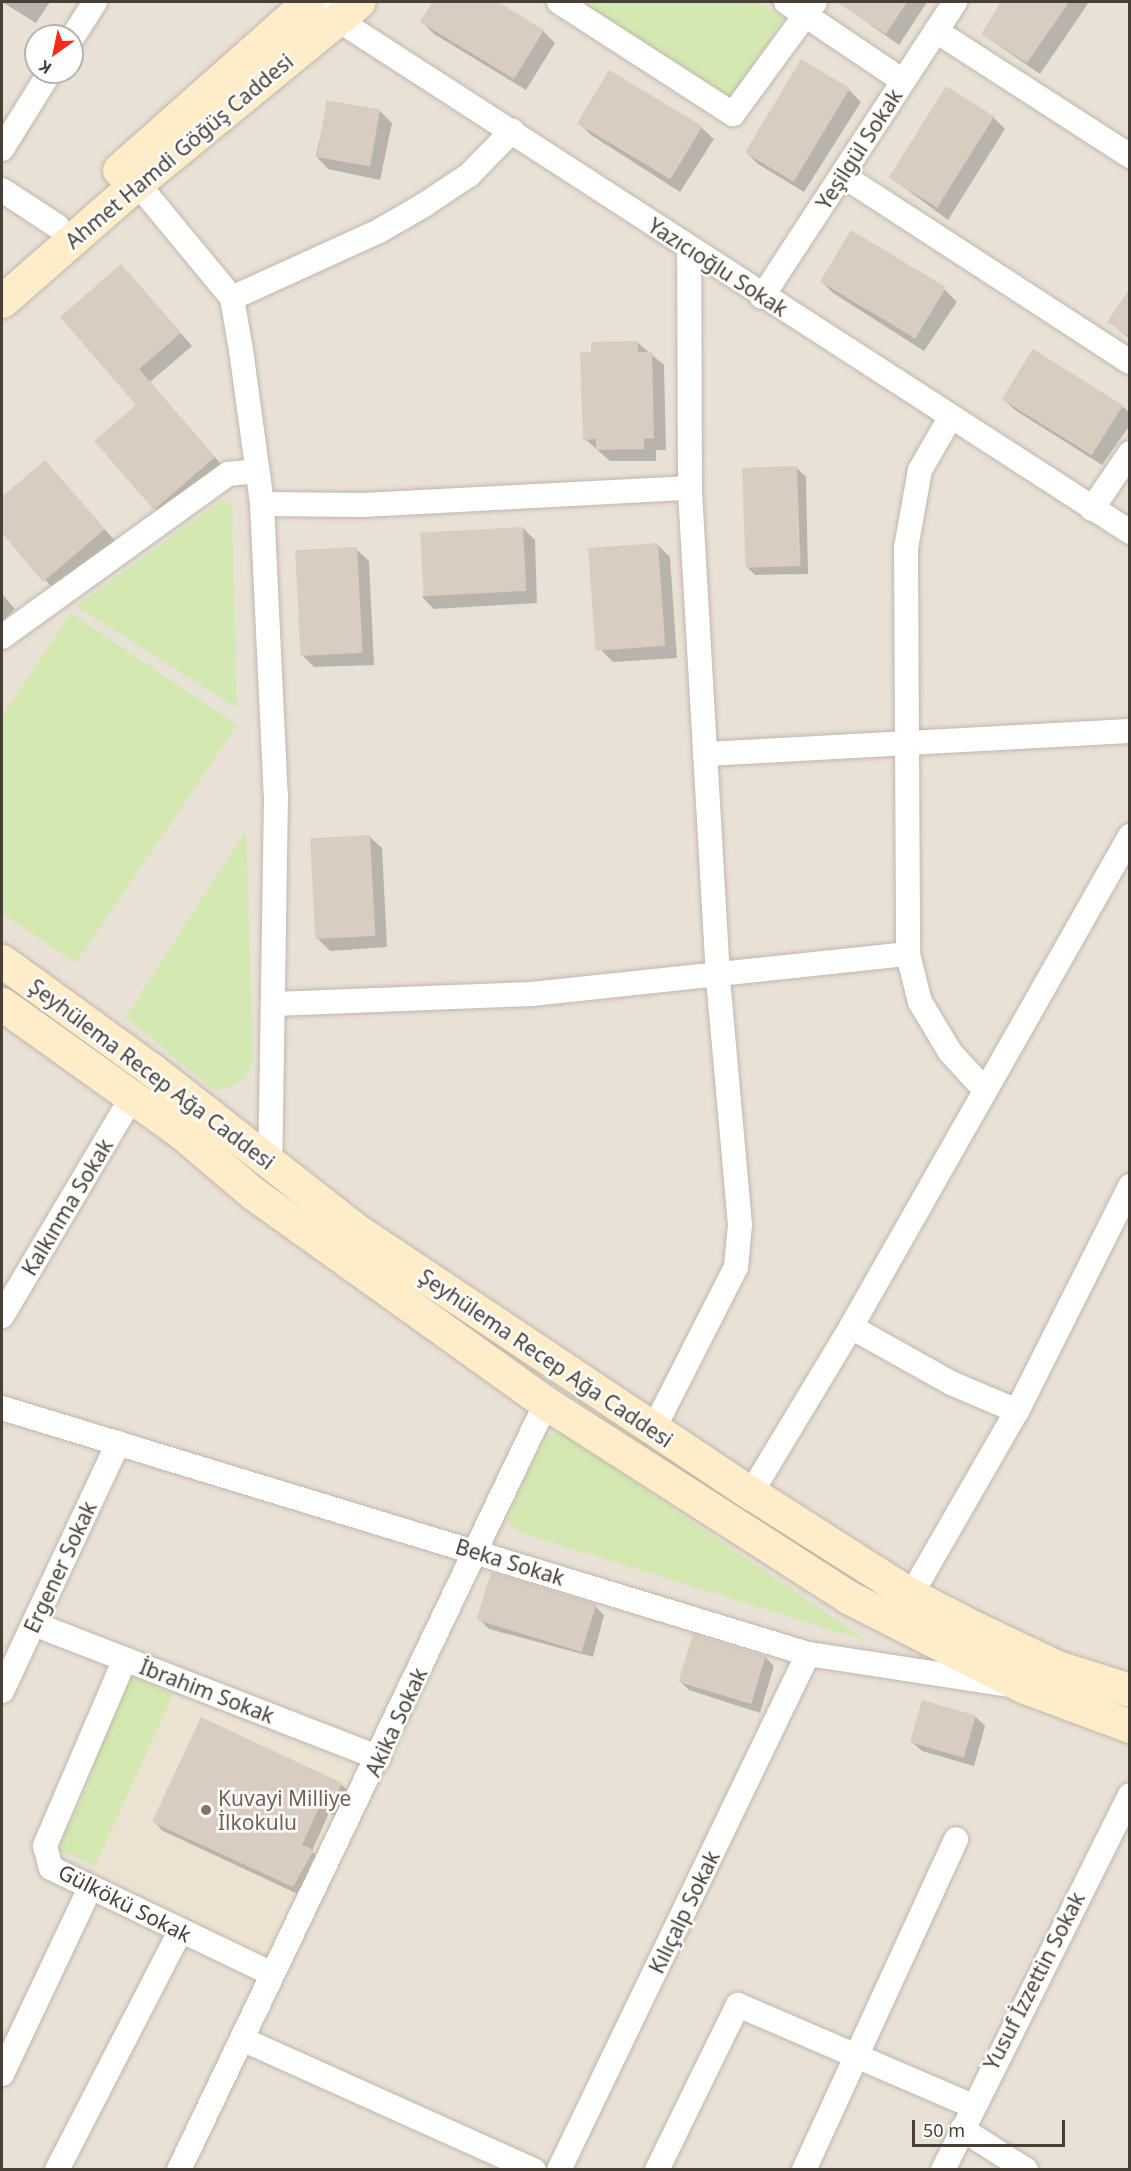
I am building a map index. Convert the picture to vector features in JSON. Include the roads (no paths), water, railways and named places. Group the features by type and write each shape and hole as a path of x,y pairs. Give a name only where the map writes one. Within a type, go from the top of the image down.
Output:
{"street":[{"path":"81,24 95,2"},
{"name":"Yazıcıoğlu Sokak","path":"307,2 348,10 512,131 762,297 1130,532"},
{"name":"Ahmet Hamdi Göğüş Caddesi","path":"2,271 57,226 307,2"},
{"path":"560,2 733,114 802,6 903,81"},
{"name":"Yeşilgül Sokak","path":"762,297 955,2"},
{"name":"Ahmet Hamdi Göğüş Caddesi","path":"2,301 137,183 348,10"},
{"path":"936,31 1130,156"},
{"path":"2,149 43,84"},
{"path":"231,298 379,231 424,205 469,175 512,131"},
{"path":"842,175 1130,362"},
{"path":"137,183 231,298 262,504 276,796 270,1165"},
{"path":"2,190 57,226"},
{"path":"653,1430 736,1267 740,1225 718,977 690,488 688,248"},
{"path":"950,418 920,470 906,548 908,954 920,1002 950,1052 985,1090"},
{"path":"1092,509 1130,453"},
{"path":"2,637 228,474 257,471"},
{"path":"262,504 363,505 690,488"},
{"path":"705,754 907,746 1130,731"},
{"path":"751,1493 851,1327 1130,836"},
{"path":"273,1004 532,994 718,977 908,954"},
{"name":"Şeyhülema Recep Ağa Caddesi","path":"2,961 152,1070 270,1165 356,1230 653,1430 911,1595 1057,1667 1130,1690"},
{"name":"Şeyhülema Recep Ağa Caddesi","path":"2,1004 182,1133 254,1194 546,1403 850,1598 934,1644 1025,1687 1130,1726"},
{"name":"Kalkınma Sokak","path":"2,1316 132,1097"},
{"path":"911,1595 1017,1411 1130,1186"},
{"path":"851,1327 951,1383 1017,1411"},
{"name":"Akika Sokak","path":"179,2169 379,1758 546,1403"},
{"name":"Beka Sokak","path":"2,1408 808,1654 1025,1687"},
{"name":"Ergener Sokak","path":"2,1691 118,1443"},
{"name":"İbrahim Sokak","path":"34,1624 379,1758"},
{"name":"Kılıçalp Sokak","path":"559,2169 808,1654"},
{"name":"Gülkökü Sokak","path":"125,1659 45,1846 51,1868 180,1932 272,1974"},
{"name":"Yusuf İzzettin Sokak","path":"943,2169 972,2106 1130,1795"},
{"path":"804,2169 956,1839"},
{"path":"2,2074 90,1888"},
{"path":"57,2169 180,1932"},
{"path":"657,2169 738,2006 972,2106"},
{"path":"242,2039 534,2169"},
{"path":"962,2129 1026,2169"}],"place":[{"name":"Kuvayi Milliye İlkokulu","path":"206,1810"}]}
